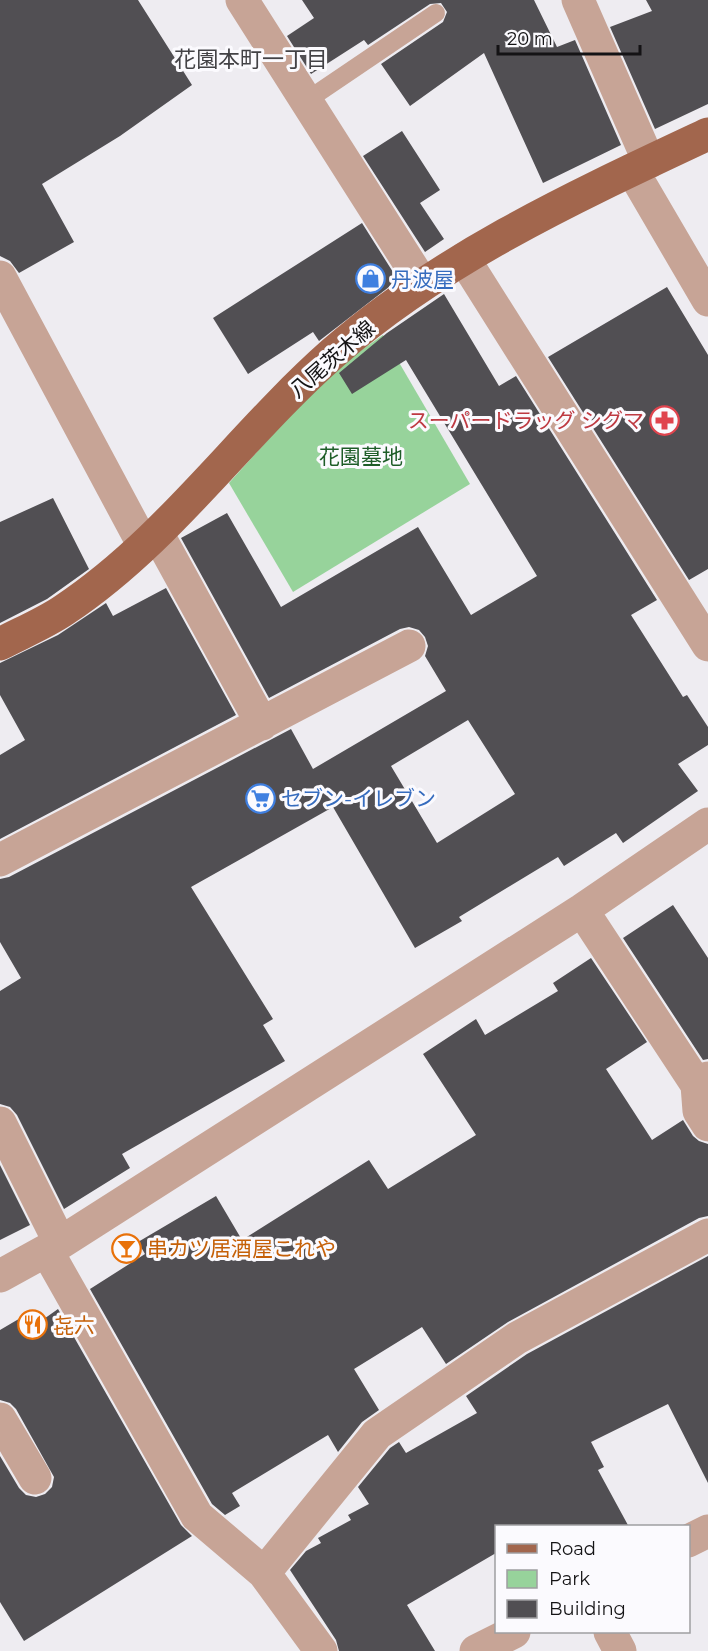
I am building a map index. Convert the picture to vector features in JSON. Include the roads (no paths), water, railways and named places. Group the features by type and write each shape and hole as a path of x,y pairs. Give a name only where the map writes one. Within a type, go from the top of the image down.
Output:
{"main road":[{"name":"八尾茨木線","path":"0,644 64,611 151,540 265,418 334,353 422,283 562,202 708,135"}],"street":[{"path":"242,0 422,283"},
{"path":"578,0 641,166 708,300"},
{"path":"464,259 708,645"},
{"path":"0,278 151,540 262,724"},
{"path":"0,860 409,646"},
{"path":"0,1276 53,1247 582,910 708,824"},
{"path":"582,910 703,1082 699,1111 708,1125"},
{"path":"0,1123 53,1247 197,1516 264,1573 321,1651"},
{"path":"264,1573 378,1434 517,1338 708,1235"},
{"path":"0,1419 35,1478"},
{"path":"690,1540 708,1531"},
{"path":"476,1651 512,1633"},
{"path":"611,1633 620,1651"}],"lane":[{"path":"306,101 436,13"}],"place":[{"name":"丹波屋","path":"370,279"},
{"name":"スーパードラッグ シグマ","path":"665,420"},
{"name":"セブン-イレブン","path":"260,798"},
{"name":"串カツ居酒屋これや","path":"126,1248"},
{"name":"㐂六","path":"32,1325"}],"district":[{"name":"花園本町一丁目","path":"251,59"}],"park label":[{"name":"花園墓地","path":"361,456"}]}
